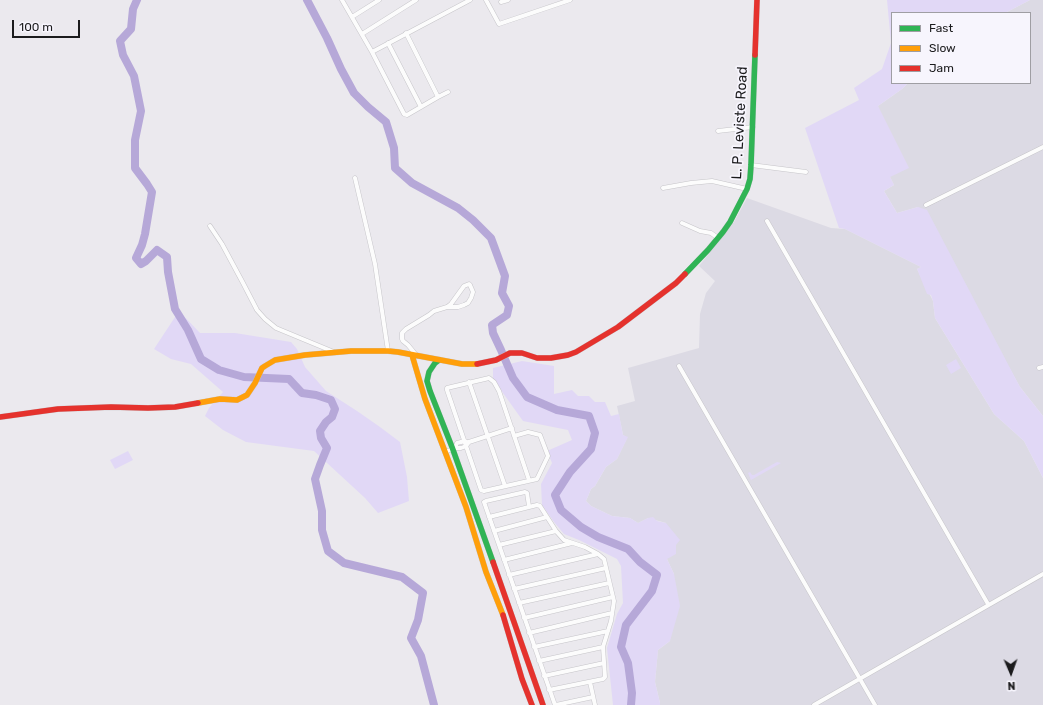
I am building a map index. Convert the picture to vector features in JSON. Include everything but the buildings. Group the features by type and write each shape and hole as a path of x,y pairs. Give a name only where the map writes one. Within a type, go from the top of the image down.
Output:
{"main road":[{"name":"L. P. Leviste Road","path":"0,417 58,409 111,407 148,408 220,399 237,400 248,395 262,368 276,360 305,355 351,351 388,351 462,364 476,364 496,360 510,353 522,353 537,358 558,358 583,348 618,327 676,283 718,238 730,222 748,188 750,179 753,127 757,0"},
{"path":"415,355 420,383 425,399 466,507 486,572 503,615 522,679 532,705"},
{"path":"439,360 429,372 427,381 454,448 542,705"},
{"path":"420,383 427,381"}],"street":[{"path":"342,0 372,52 404,114 407,115 448,92"},
{"path":"352,17 378,0"},
{"path":"362,34 416,0"},
{"path":"486,0 499,24 557,2 570,0"},
{"path":"501,2 508,0"},
{"path":"372,52 466,1"},
{"path":"406,34 438,97"},
{"path":"388,43 421,107"},
{"path":"718,131 753,127"},
{"path":"926,205 1043,147"},
{"path":"751,165 806,172"},
{"path":"355,178 375,264 388,351"},
{"path":"663,188 712,181 748,188"},
{"path":"767,221 988,604"},
{"path":"682,222 700,231 711,233 718,238"},
{"path":"210,226 240,276 257,310 265,319 276,328 335,352"},
{"path":"415,355 402,339 402,333 406,329 426,318 434,311 447,307 461,306 468,303 473,292 469,284 464,286 451,304 447,307"},
{"path":"679,366 875,705"},
{"path":"514,436 528,432 540,435 548,456 537,479 484,491 482,490 468,444 464,441 447,389 449,387 489,378 494,382 499,391 512,428 514,436 529,480"},
{"path":"469,382 505,486"},
{"path":"445,452 454,448 461,448 488,436 512,428"},
{"path":"454,448 457,444 464,441"},
{"path":"529,506 527,494 525,492 484,502 554,704"},
{"path":"489,517 529,506 539,505 556,531 564,540 585,546 604,559 614,601 603,647 605,677 603,679 550,690"},
{"path":"494,531 547,517"},
{"path":"499,546 556,531"},
{"path":"504,560 572,543"},
{"path":"509,575 598,554"},
{"path":"514,589 606,568"},
{"path":"814,705 988,604 1043,574"},
{"path":"519,604 609,583"},
{"path":"524,618 613,597"},
{"path":"529,633 612,613"},
{"path":"534,647 608,630"},
{"path":"539,662 603,647"},
{"path":"544,676 604,664"},
{"path":"590,682 595,705"},
{"path":"542,705 593,697"}],"shaded area":[{"path":"887,0 1030,0 1007,12 891,12 891,43"},
{"path":"1030,0 1043,0 1043,416 1020,387 918,207 897,213 884,191 894,185 890,177 878,106 907,84 1031,84 1031,12 1007,12"},
{"path":"891,43 891,84 907,84 878,106 909,168 890,177 894,185 884,191 897,213 918,207 927,210 1020,387 1043,416 1043,478 1024,441 994,414 935,318 931,295 927,294 917,269 921,267 845,229 839,228 805,128 859,100 854,88 882,69"},
{"path":"747,198 831,228 845,229 921,267 917,269 933,301 935,318 994,414 1024,441 1043,478 1043,705 660,705 655,682 658,650 670,641 674,574 667,559 666,523 648,518 638,523 630,518 612,516 591,506 586,501 591,489 595,486 606,467 617,459 627,438 623,435 617,406 635,401 628,368 699,348 700,314 706,293 715,281 699,266 734,222"},
{"path":"179,311 200,333 235,333 291,342 297,349 305,367 326,391 400,442 407,477 409,501 378,513 365,498 314,451 246,442 223,430 205,416 209,408 223,392 191,364 171,359 154,349"},
{"path":"956,359 961,368 951,374 946,365"},
{"path":"522,361 554,366 554,394 572,390 578,396 589,396 595,402 605,402 611,416 619,414 623,435 628,437 617,459 606,467 595,486 591,489 586,501 591,506 612,516 630,518 638,523 653,517 657,521 666,523 680,540 676,545 676,554 667,559 674,574 680,606 670,641 658,650 655,682 660,705 613,705 607,648 617,614 623,603 621,566 617,559 564,534 542,505 541,484 552,463 547,451 572,440 568,430 523,421 493,379 493,368"},
{"path":"128,451 133,460 115,469 110,460"},
{"path":"777,462 781,463 751,480 748,473 750,472 754,475"}],"waterway":[{"path":"137,0 133,9 131,29 120,41 123,55 134,76 141,111 135,140 135,168 152,192 145,234 136,258 141,264 157,250 167,257 168,272 175,309 188,330 201,359 219,370 244,377 289,379 302,393 316,395 331,400 335,409 332,417 326,422 320,431 321,438 327,448 315,479 322,511 322,530 328,551 344,563 402,577 423,593 418,620 411,638 421,656 434,705"},
{"path":"307,0 354,93 386,122 394,148 395,168 412,183 458,208 473,220 491,238 505,276 502,293 509,306 507,315 492,325 493,333 513,378 527,397 557,410 589,416 595,433 591,449 570,472 555,495 561,510 581,527 598,537 628,549 640,562 657,575 652,591 626,625 621,647 628,663 632,693 631,705"}],"traffic: fast":[{"path":"685,274 723,232 730,222 747,189 750,179 751,165 755,55"},
{"path":"439,360 429,372 427,381 493,562"}],"traffic: slow":[{"path":"198,403 220,399 237,400 247,395 262,368 265,366 275,360 305,355 351,351 388,351 462,364 477,364"},
{"path":"412,355 425,399 466,507 486,572 503,615"}],"traffic: jam":[{"path":"755,55 757,0"},
{"path":"477,364 496,360 510,353 522,353 537,358 551,358 576,352 618,327 676,283 685,274"},
{"path":"0,417 58,409 175,407 198,403"},
{"path":"493,562 543,705"},
{"path":"503,615 522,679 532,705"}]}
